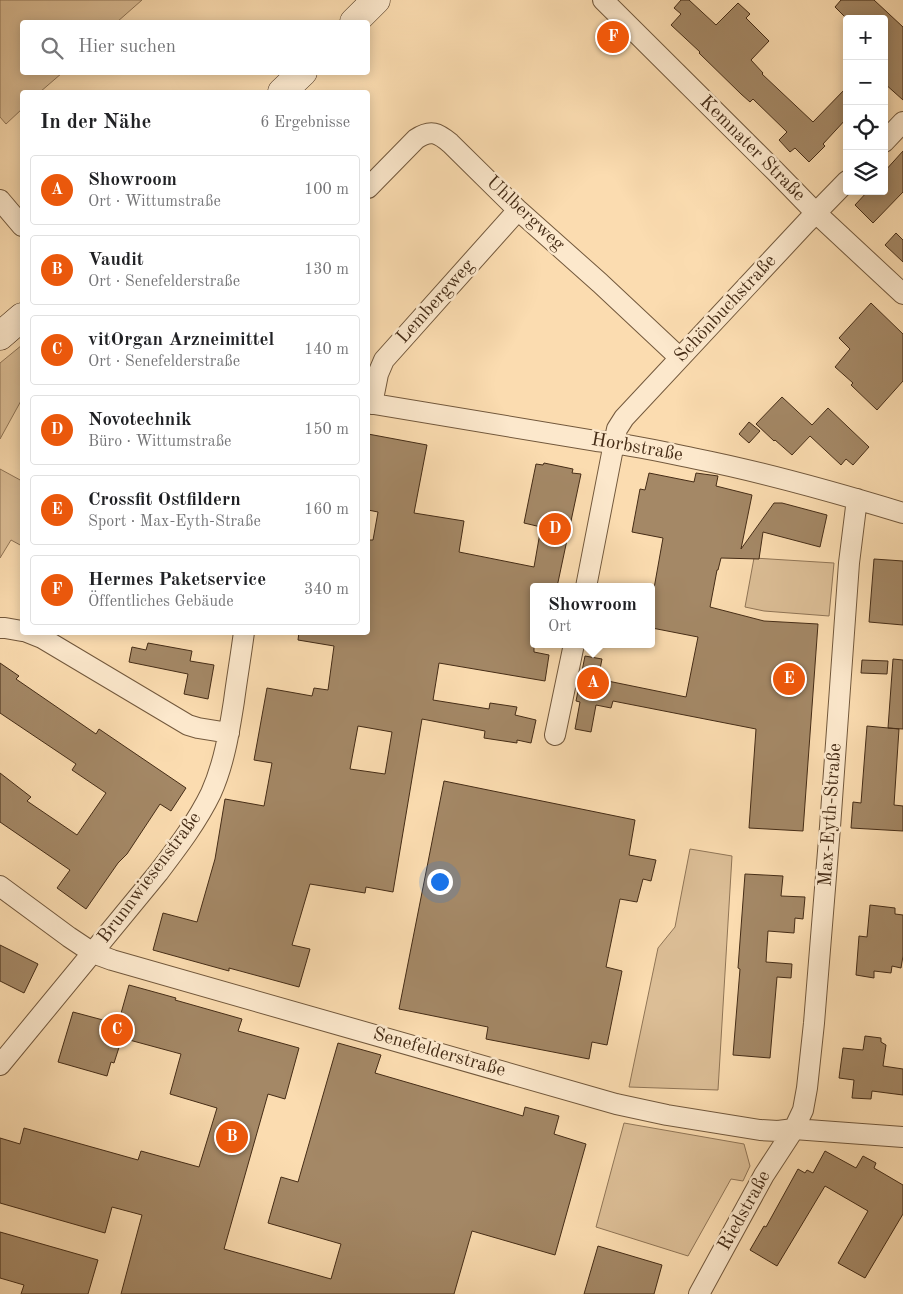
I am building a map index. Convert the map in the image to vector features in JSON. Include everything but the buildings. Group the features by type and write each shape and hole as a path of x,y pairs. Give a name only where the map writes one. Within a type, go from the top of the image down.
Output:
{"main road":[{"path":"356,20 376,0"},
{"path":"284,90 300,75"},
{"path":"0,336 20,319"}],"street":[{"name":"Kemnater Straße","path":"604,0 816,213 903,294"},
{"path":"888,138 903,122"},
{"name":"Uhlbergweg","path":"370,186 416,139 424,134 433,133 442,136 518,210 680,358"},
{"name":"Schönbuchstraße","path":"587,583 617,429 624,418 843,185"},
{"path":"0,200 20,224"},
{"name":"Lembergweg","path":"370,404 384,360 518,210"},
{"name":"Horbstraße","path":"370,404 640,447 766,474 903,513"},
{"name":"Max-Eyth-Straße","path":"794,1129 803,1110 814,1023 849,563 857,499"},
{"path":"0,628 20,631"},
{"path":"34,635 188,725 229,733"},
{"name":"Brunnwiesenstraße","path":"0,1065 158,873 181,843 200,813 217,779 225,752 244,635"},
{"path":"555,735 573,648"},
{"name":"Senefelderstraße","path":"0,886 93,953 112,960 616,1104 667,1115 760,1130 778,1131 794,1129 903,1137"},
{"name":"Riedstraße","path":"699,1294 764,1175 794,1129"}],"shaded area":[{"path":"0,0 142,0 119,20 20,20 20,75 60,75 42,90 20,90 20,111 6,124 0,117"},
{"path":"20,347 20,403 0,439 0,363"},
{"path":"0,469 20,480 20,545 11,540 0,558"},
{"path":"754,558 834,563 829,616 764,611 745,607"},
{"path":"690,849 732,856 718,1090 629,1087 658,948 675,927"},
{"path":"624,1123 744,1144 750,1166 743,1181 731,1179 688,1256 596,1227"}],"place":[{"name":"Hermes Paketservice","path":"613,37"},
{"name":"Novotechnik","path":"555,529"},
{"name":"Crossfit Ostfildern","path":"789,679"},
{"name":"Showroom","path":"593,683"},
{"name":"vitOrgan Arzneimittel","path":"117,1030"},
{"name":"Vaudit","path":"232,1137"}]}
